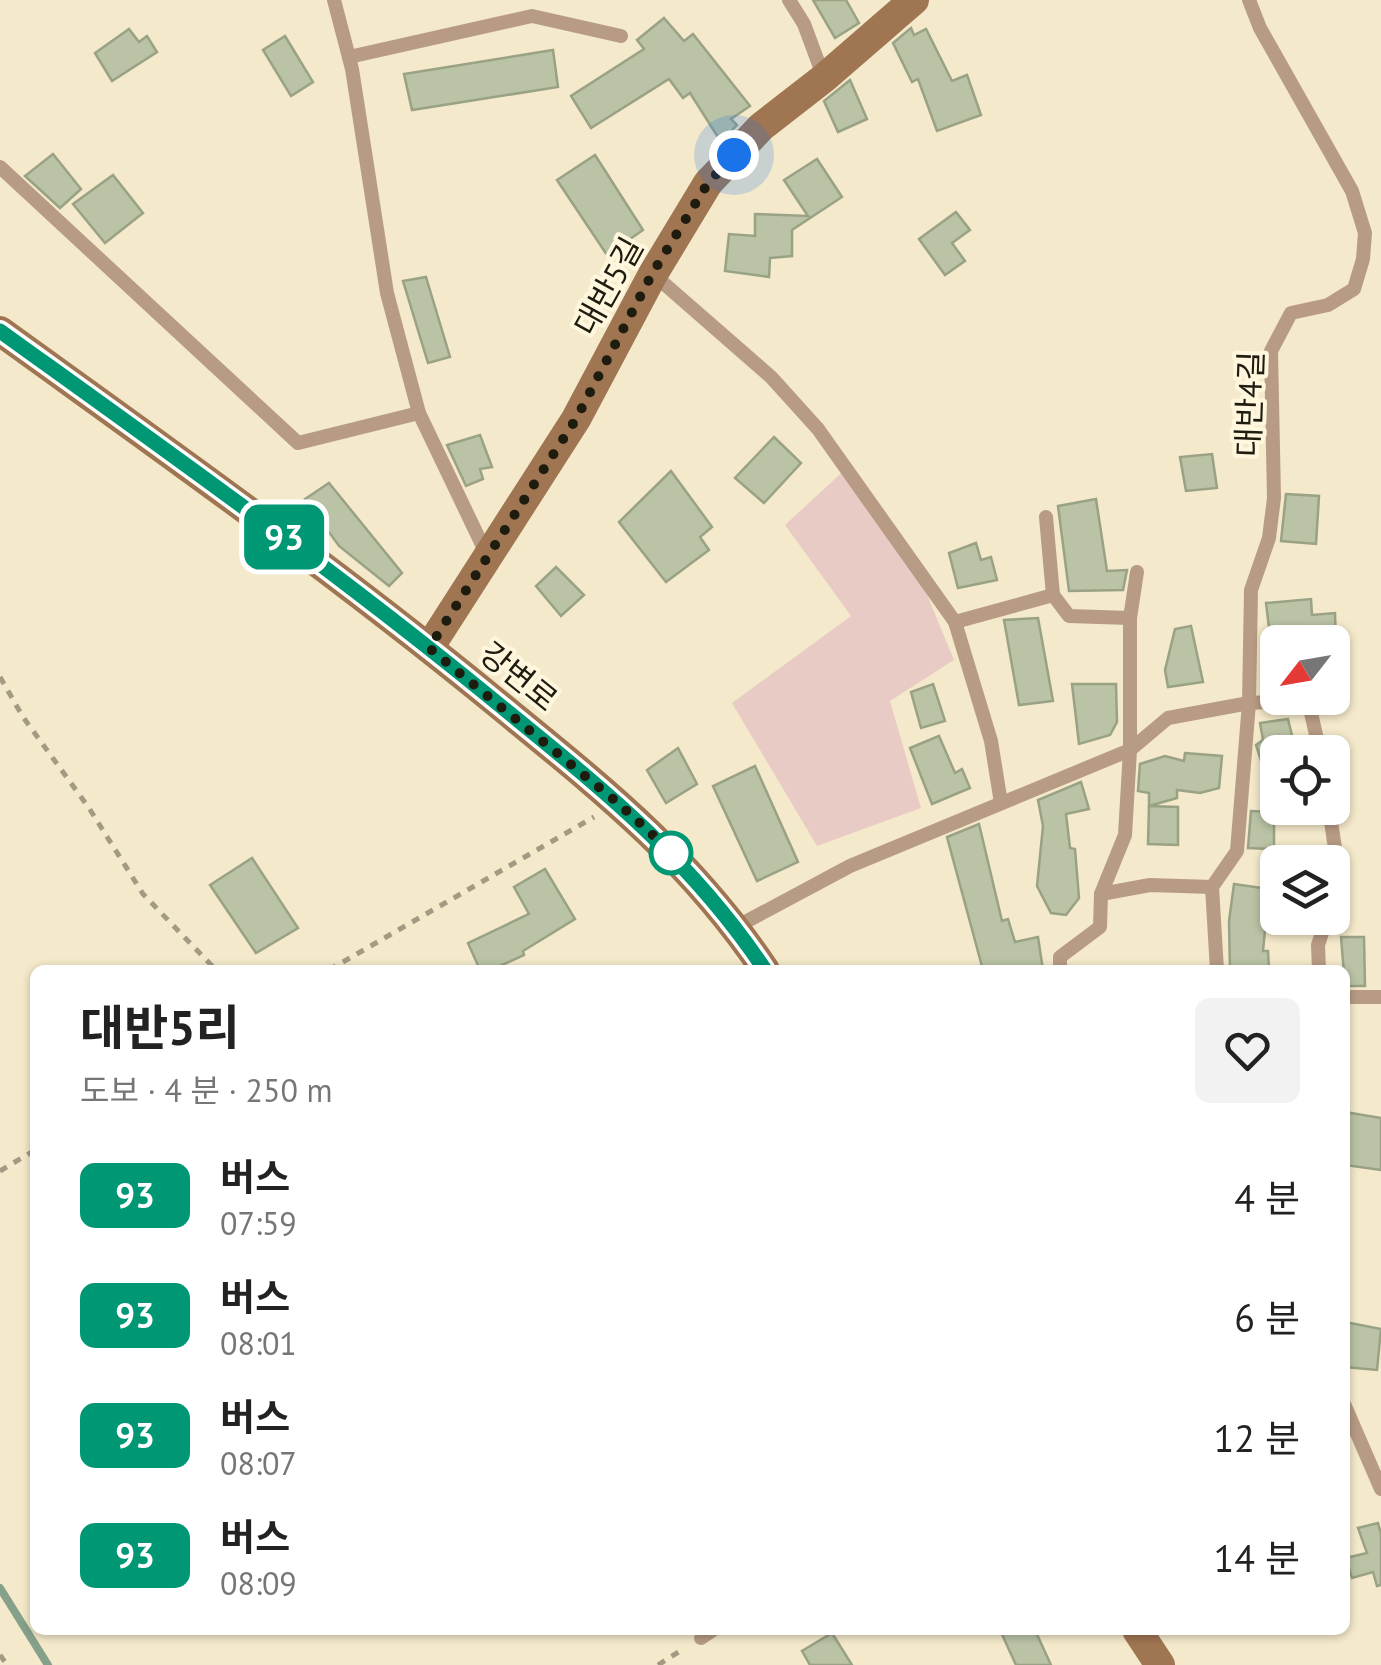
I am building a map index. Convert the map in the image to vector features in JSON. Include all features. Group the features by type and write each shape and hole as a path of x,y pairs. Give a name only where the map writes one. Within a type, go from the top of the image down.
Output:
{"street":[{"name":"대반5길","path":"429,648 576,419 652,274 708,183 761,127 914,0"},
{"name":"강변로","path":"0,331 332,571 618,803 682,862 736,926 762,965"},
{"path":"1140,1635 1160,1665"}],"lane":[{"path":"334,0 348,57 387,293 420,413 488,556"},
{"path":"788,0 804,24 824,78"},
{"name":"대반4길","path":"1212,887 1237,851 1249,703 1251,590 1269,538 1274,498 1271,352 1290,313 1328,305 1354,289 1363,259 1365,233 1352,191 1260,28 1249,0"},
{"path":"348,57 532,16 620,36"},
{"path":"0,167 298,443 420,413"},
{"path":"652,274 771,377 818,429 956,622 990,741 1001,803"},
{"path":"1046,517 1053,595 1069,616 1130,618"},
{"path":"1060,965 1060,957 1100,927 1100,894 1125,834 1130,750 1130,618 1137,572"},
{"path":"956,622 1053,595"},
{"path":"736,926 850,866 1130,750 1168,718 1249,703 1308,700 1316,735"},
{"path":"1100,894 1150,885 1212,887 1218,965"},
{"path":"1319,965 1321,935"},
{"path":"1350,997 1381,996"},
{"path":"1350,1418 1381,1489"}],"path":[{"path":"0,677 143,894 211,965"},
{"path":"337,965 618,803"},
{"path":"0,1171 30,1153"},
{"path":"658,1665 705,1635"},
{"path":"0,1654 6,1665"}],"shaded area":[{"path":"850,465 914,563 954,660 890,701 921,808 817,846 732,703 851,616 785,525"}],"building":[{"path":"813,0 846,0 859,23 835,38"},
{"path":"664,18 684,41 693,34 750,106 731,119 737,125 721,142 690,93 683,98 669,79 591,128 571,96 644,49 637,40"},
{"path":"911,28 914,35 926,29 952,81 967,75 981,115 937,131 918,79 912,82 893,43"},
{"path":"129,29 139,42 147,36 157,52 112,81 95,53"},
{"path":"285,36 313,82 291,96 263,50"},
{"path":"553,50 558,87 412,110 404,74"},
{"path":"850,80 867,119 838,132 824,101"},
{"path":"53,154 81,189 60,208 25,176"},
{"path":"595,155 643,230 607,255 557,180"},
{"path":"817,159 842,197 792,230 792,256 770,258 769,277 725,271 729,234 755,236 755,214 808,216 784,180"},
{"path":"113,175 143,213 105,243 73,204"},
{"path":"956,212 970,230 952,243 965,261 945,275 919,239"},
{"path":"426,277 450,357 428,363 403,281"},
{"path":"480,435 492,467 480,469 483,479 466,486 447,445"},
{"path":"774,437 801,463 764,503 735,478"},
{"path":"1212,454 1217,488 1186,491 1180,457"},
{"path":"671,471 712,527 700,537 709,550 666,582 619,522"},
{"path":"329,483 402,573 389,586 339,546 305,499"},
{"path":"1286,494 1319,496 1316,544 1281,541"},
{"path":"1096,499 1107,571 1127,570 1123,590 1069,591 1058,506"},
{"path":"976,543 981,560 991,557 997,580 958,588 949,553"},
{"path":"556,567 584,595 561,616 536,586"},
{"path":"1311,599 1312,615 1335,613 1335,625 1269,625 1266,603"},
{"path":"1038,618 1053,701 1019,705 1004,620"},
{"path":"1191,626 1203,682 1168,687 1165,670 1175,629"},
{"path":"933,684 945,721 921,728 911,692"},
{"path":"1072,684 1116,684 1117,722 1110,735 1079,744"},
{"path":"1288,719 1292,735 1262,735 1260,723"},
{"path":"939,736 955,773 962,769 970,788 932,804 910,748"},
{"path":"678,748 697,784 666,803 647,770"},
{"path":"1185,753 1222,756 1219,788 1200,793 1177,790 1177,798 1149,806 1149,793 1138,791 1140,764 1165,756 1184,761"},
{"path":"755,766 798,862 757,881 713,786"},
{"path":"1081,782 1089,809 1066,814 1070,848 1075,849 1079,898 1066,915 1051,913 1037,886 1043,826 1038,800"},
{"path":"1149,806 1178,807 1178,845 1148,844"},
{"path":"1251,811 1260,811 1260,825 1274,825 1274,845 1248,848"},
{"path":"979,824 1002,921 1008,919 1015,942 1038,937 1042,965 982,965 947,837"},
{"path":"252,858 298,928 256,953 210,885"},
{"path":"545,869 575,919 523,951 524,955 502,965 478,965 468,943 529,914 514,887"},
{"path":"1234,884 1260,888 1260,935 1265,935 1263,951 1268,951 1269,965 1230,965 1229,921"},
{"path":"1341,937 1364,937 1365,986 1350,986 1350,965 1343,965"},
{"path":"1350,1113 1381,1118 1381,1170 1350,1166"},
{"path":"1350,1323 1381,1329 1377,1370 1350,1367"},
{"path":"1378,1523 1381,1585 1377,1586 1373,1572 1352,1578 1350,1557 1367,1553 1358,1528"},
{"path":"833,1635 852,1665 810,1665 802,1651"},
{"path":"1002,1635 1037,1635 1051,1665 1016,1665"}],"waterway":[{"path":"0,1588 48,1665"}],"bus line":[{"name":"93","path":"0,331 332,571 618,803 682,862 736,926 762,965"}],"route":[{"path":"671,853 682,862 618,803 429,648 576,419 652,274 708,183 734,155"}]}
